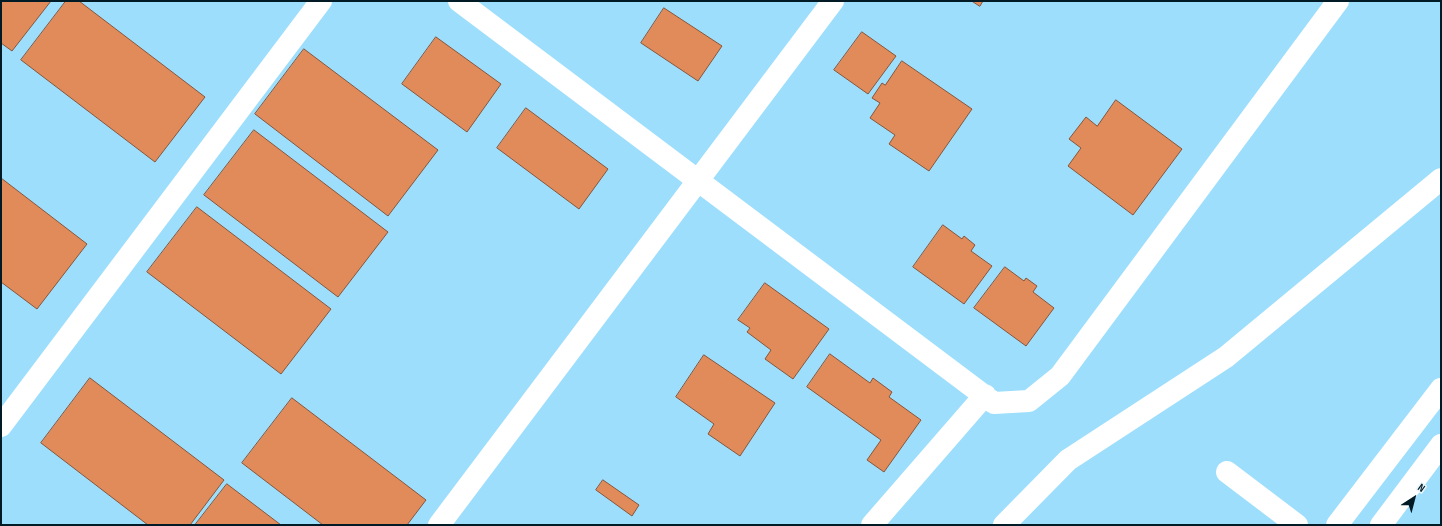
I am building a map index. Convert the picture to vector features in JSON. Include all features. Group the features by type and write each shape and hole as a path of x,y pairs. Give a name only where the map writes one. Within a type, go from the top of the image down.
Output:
{"street":[{"path":"1,426 321,1"},
{"path":"459,1 994,403 1029,401 1060,376 1338,1"},
{"path":"439,525 833,1"},
{"path":"1004,525 1068,460 1226,357 1441,179"},
{"path":"1337,525 1441,389"},
{"path":"872,525 984,395"},
{"path":"1381,525 1441,444"},
{"path":"1227,472 1297,525"}],"building":[{"path":"1,1 51,1 12,51 1,43"},
{"path":"66,1 79,1 205,97 155,162 21,60"},
{"path":"972,1 983,1 980,6"},
{"path":"664,8 722,46 698,81 641,43"},
{"path":"862,32 896,56 868,94 834,70"},
{"path":"436,37 501,84 467,132 402,84"},
{"path":"304,49 438,150 388,216 255,114"},
{"path":"902,61 972,109 929,171 889,144 895,135 870,118 880,103 872,98 882,83 885,85"},
{"path":"1116,100 1182,149 1133,215 1068,166 1081,148 1069,139 1086,117 1097,126"},
{"path":"526,108 608,169 579,209 497,148"},
{"path":"254,130 388,232 338,297 204,195"},
{"path":"1,178 87,244 37,309 1,282"},
{"path":"197,207 331,309 281,374 147,272"},
{"path":"943,225 962,239 964,236 975,245 971,251 992,266 964,304 913,267"},
{"path":"1005,267 1024,281 1026,278 1037,286 1033,292 1054,308 1026,346 974,308"},
{"path":"765,283 829,329 793,379 765,359 771,350 747,332 750,328 738,320"},
{"path":"830,354 870,383 873,378 892,392 889,397 921,420 884,472 867,460 881,440 807,387"},
{"path":"704,355 775,403 740,456 708,434 714,424 676,397"},
{"path":"90,378 224,480 190,525 148,525 41,443"},
{"path":"292,398 426,500 407,525 323,525 242,463"},
{"path":"603,480 639,505 632,516 596,490"},
{"path":"227,484 281,525 195,525"}]}
